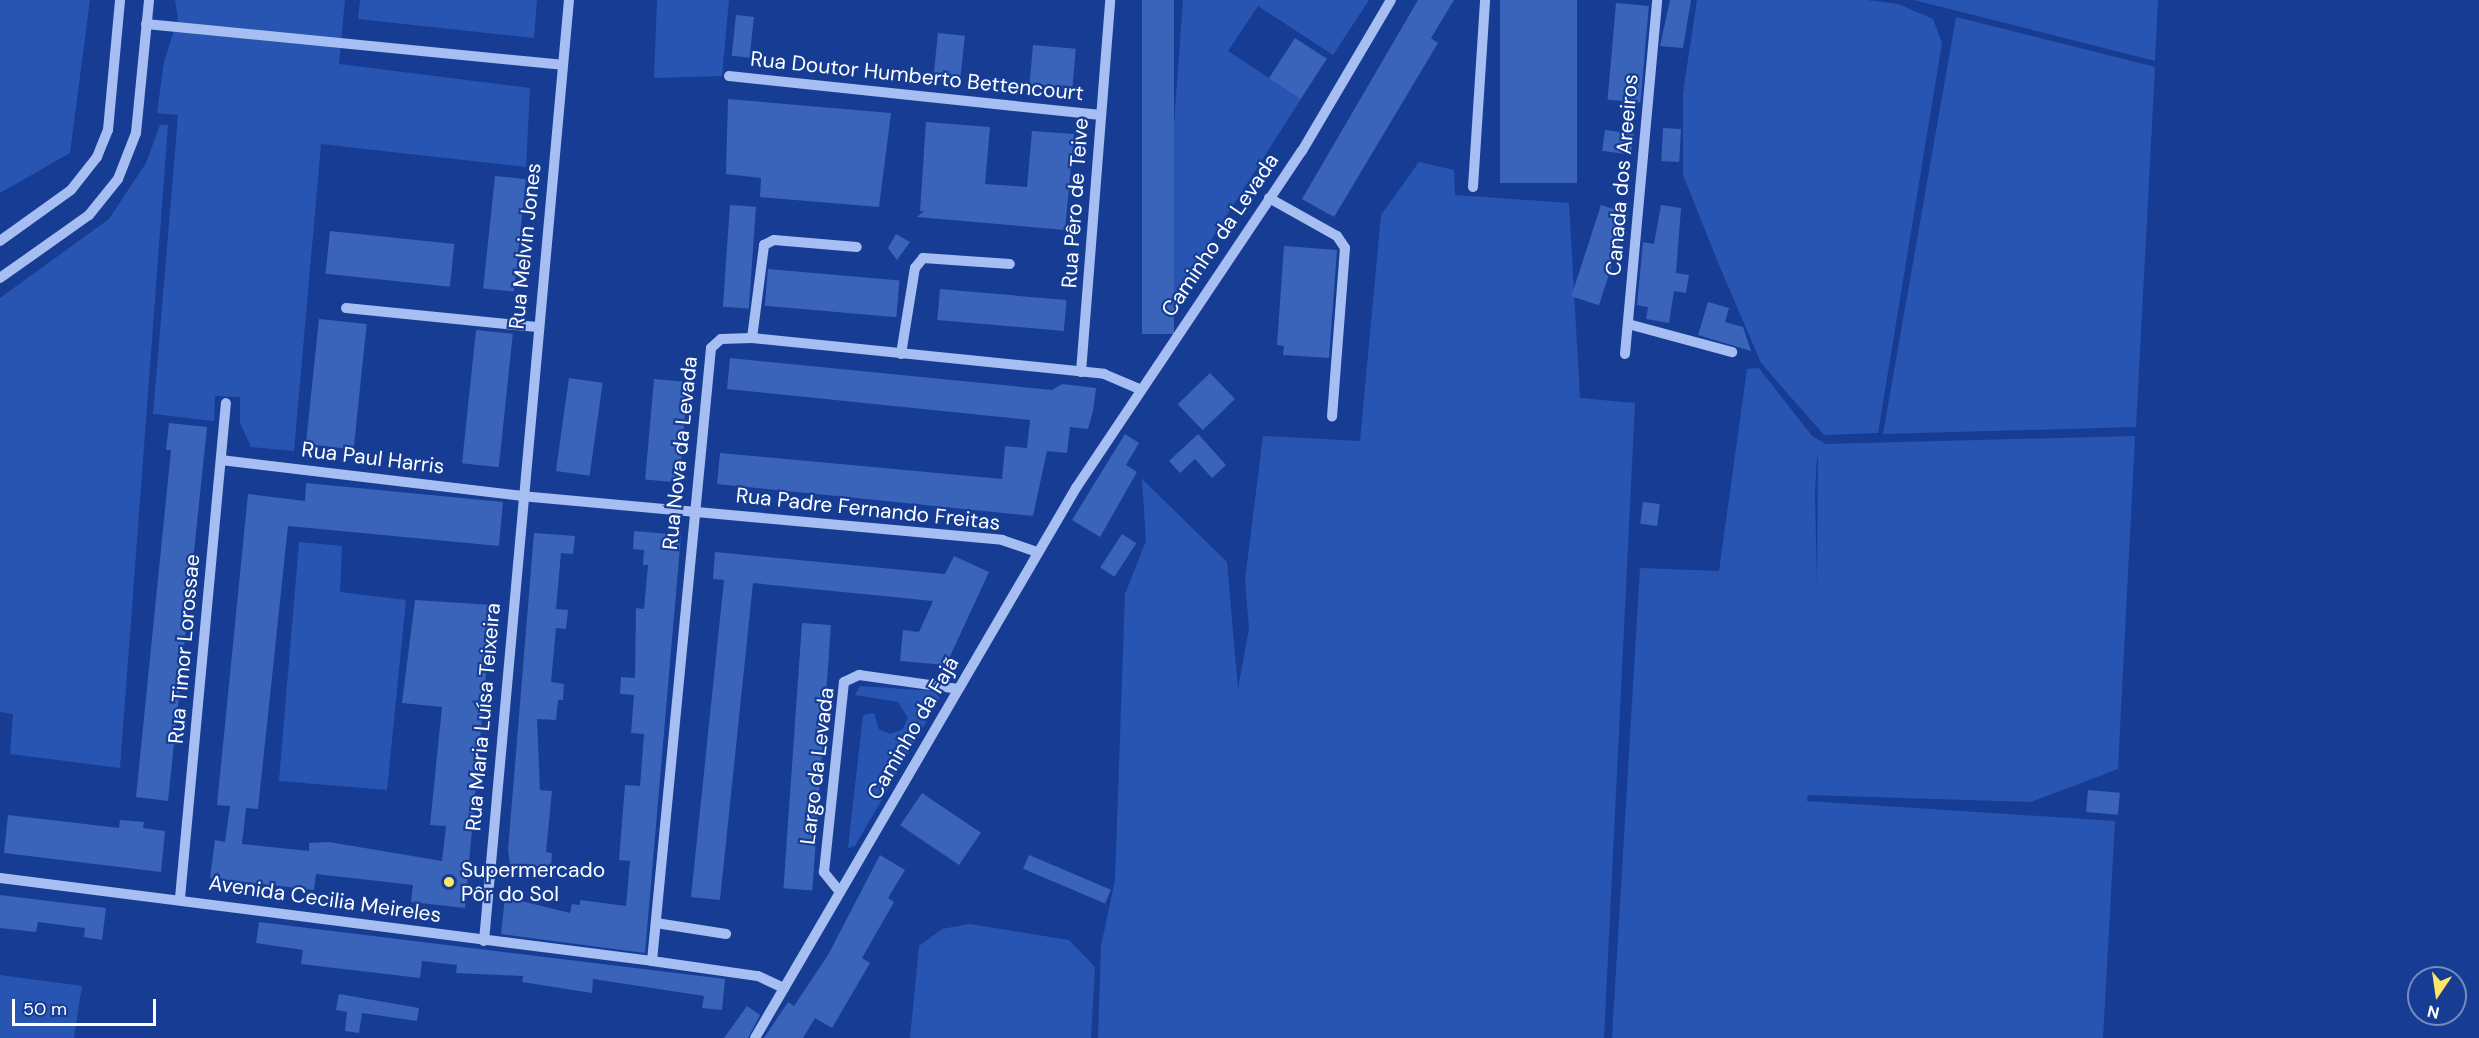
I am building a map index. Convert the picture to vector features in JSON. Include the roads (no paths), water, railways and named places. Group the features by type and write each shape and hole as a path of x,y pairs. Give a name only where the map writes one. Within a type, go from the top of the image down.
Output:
{"street":[{"path":"0,241 71,190 97,157 108,130 120,0"},
{"path":"0,278 83,220 118,179 136,133 148,0"},
{"name":"Rua Melvin Jones","path":"521,496 569,0"},
{"name":"Rua Pêro de Teive","path":"1082,372 1110,0"},
{"name":"Caminho da Levada","path":"1076,488 1138,389 1269,198 1391,0"},
{"path":"1473,187 1485,0"},
{"name":"Canada dos Areeiros","path":"1626,354 1657,0"},
{"path":"146,24 562,65"},
{"name":"Rua Doutor Humberto Bettencourt","path":"729,76 1101,115"},
{"path":"1269,198 1337,236 1345,248 1332,416"},
{"path":"752,338 764,245 774,240 857,247"},
{"path":"901,354 915,268 923,258 1010,264"},
{"path":"346,308 537,327"},
{"path":"1628,324 1732,352"},
{"name":"Rua Nova da Levada","path":"652,961 711,348 721,339 752,338 1082,372 1138,389"},
{"name":"Rua Timor Lorossae","path":"180,898 226,403"},
{"name":"Rua Paul Harris","path":"221,460 521,496 694,512"},
{"name":"Caminho da Fajã","path":"754,1038 1076,488"},
{"name":"Rua Maria Luísa Teixeira","path":"484,941 521,496"},
{"name":"Rua Padre Fernando Freitas","path":"694,512 1002,540 1037,552"},
{"name":"Largo da Levada","path":"840,892 824,872 844,682 859,675 958,689"},
{"name":"Avenida Cecilia Meireles","path":"0,878 180,898 484,941 652,961 758,976 784,988"},
{"path":"656,923 726,934"}],"place":[{"name":"Supermercado Pôr do Sol","path":"449,882"}]}
